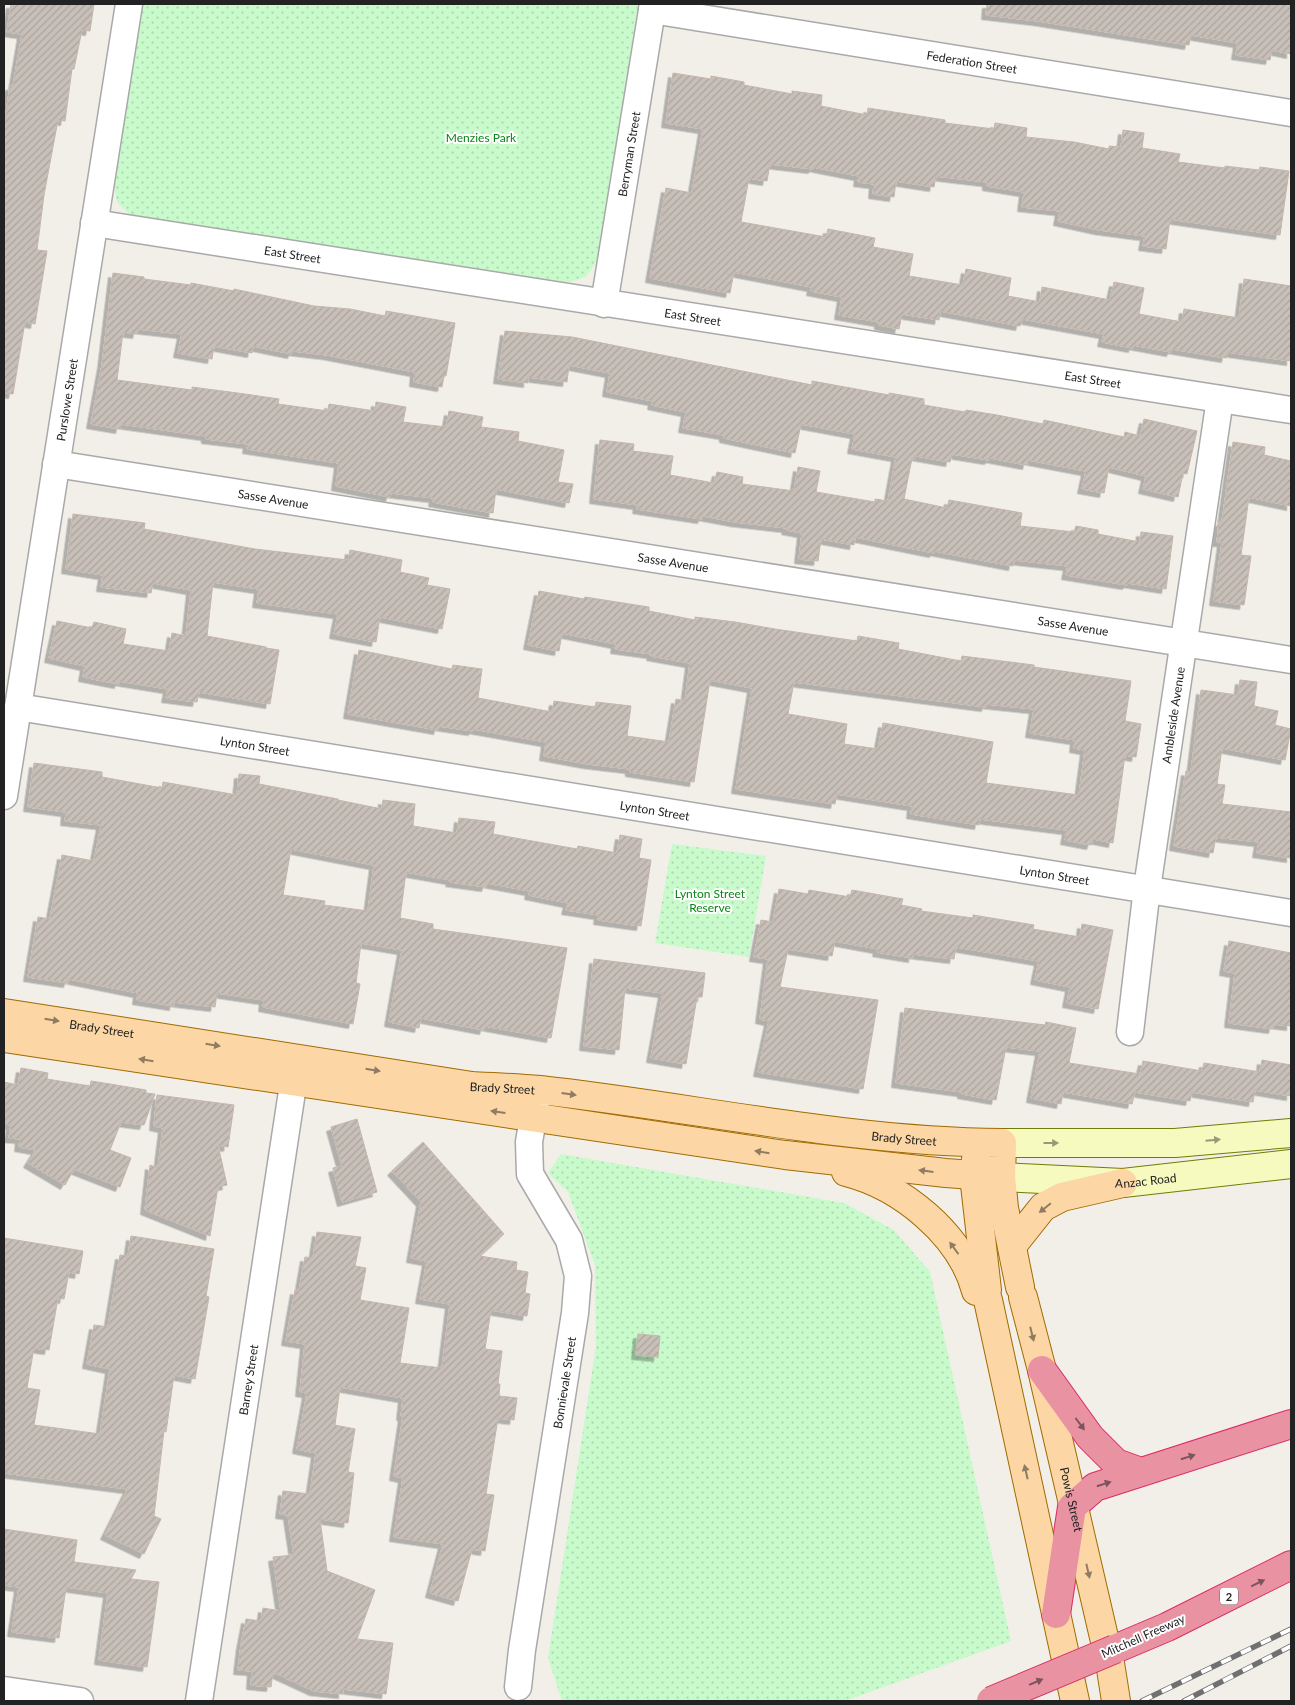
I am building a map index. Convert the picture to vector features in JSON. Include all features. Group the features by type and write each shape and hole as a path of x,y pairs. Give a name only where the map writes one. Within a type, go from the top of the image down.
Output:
{"highway":[{"path":"1042,1370 1090,1437 1116,1463 1141,1472"},
{"path":"1056,1614 1072,1507 1095,1487 1291,1424"},
{"name":"Mitchell Freeway","path":"991,1701 1167,1626 1291,1565"}],"main road":[{"name":"Brady Street","path":"4,1013 533,1117 810,1158 988,1176"},
{"name":"Brady Street","path":"4,1038 295,1070 539,1090 868,1135 990,1143"},
{"path":"990,1143 1175,1143 1291,1133"},
{"name":"Powis Street","path":"990,1143 982,1296 996,1336 1075,1701"},
{"path":"810,1158 817,1164 865,1177 915,1206 939,1228 958,1253 982,1296"},
{"name":"Anzac Road","path":"988,1176 1123,1183 1291,1164"},
{"name":"Powis Street","path":"988,1176 1004,1208 1021,1292 1042,1370 1072,1507 1110,1663 1116,1701"},
{"path":"1012,1246 1044,1207 1062,1197 1123,1183"}],"street":[{"name":"Purslowe Street","path":"4,796 129,4"},
{"name":"Federation Street","path":"653,7 1291,113"},
{"name":"Berryman Street","path":"604,304 653,7"},
{"name":"East Street","path":"94,223 1291,410"},
{"name":"Ambleside Avenue","path":"1130,1032 1147,888 1220,399"},
{"name":"Sasse Avenue","path":"56,464 1291,660"},
{"name":"Lynton Street","path":"18,707 1147,888 1291,913"},
{"name":"Barney Street","path":"199,1701 295,1070"},
{"name":"Bonnievale Street","path":"518,1687 522,1650 575,1313 578,1276 569,1240 530,1174 529,1142 539,1090"},
{"path":"4,1690 80,1701"}],"green space":[{"name":"Menzies Park","path":"140,4 638,4 598,259 586,277 563,284 132,217 117,202 113,180"},
{"name":"Lynton Street Reserve","path":"672,844 766,856 749,957 655,943"},
{"path":"561,1154 844,1203 894,1230 930,1272 1011,1641 845,1701 562,1701 548,1658 596,1346 595,1265 568,1192 548,1173"}],"building":[{"path":"11,4 94,4 90,31 82,30 74,69 72,69 65,121 58,120 44,195 37,250 47,251 35,324 25,322 13,394 4,393 4,120 10,86 13,86 22,34 7,32"},
{"path":"987,4 1291,4 1291,54 1272,50 1270,60 1236,55 1238,43 1191,35 1189,45 1038,21 986,15"},
{"path":"673,73 711,79 711,76 744,82 744,85 792,94 792,91 822,95 821,106 867,115 868,108 945,120 945,123 994,129 995,123 1027,128 1026,137 1074,142 1109,149 1109,146 1121,147 1123,130 1144,133 1142,148 1180,154 1178,162 1225,168 1225,166 1259,170 1260,167 1289,171 1280,235 1170,219 1166,249 1143,246 1145,236 1099,230 1058,221 1060,211 1022,207 1024,192 987,186 987,182 936,176 934,187 896,181 894,197 873,194 874,184 858,182 859,176 813,167 813,169 770,164 767,181 749,178 741,222 826,237 828,229 875,238 873,247 913,254 909,276 963,285 966,269 1011,278 1008,296 1040,302 1042,287 1110,300 1114,282 1144,288 1139,314 1182,322 1184,309 1239,318 1244,279 1291,286 1291,361 1227,352 1226,358 1172,349 1171,352 1133,345 1133,348 1102,342 1104,334 1022,319 1020,326 940,311 939,320 902,314 899,329 879,325 879,322 839,315 842,297 811,291 812,287 734,272 730,293 650,278 666,188 692,193 703,129 666,123"},
{"path":"113,273 144,277 144,279 191,285 191,283 234,291 234,289 314,306 350,309 385,316 386,311 455,323 446,376 444,376 442,387 414,382 415,372 327,355 293,351 292,354 253,346 252,353 214,346 212,359 178,353 182,334 138,329 137,334 123,332 117,380 192,390 192,387 245,394 279,399 278,404 328,411 329,404 375,411 376,402 406,407 403,422 446,427 449,411 483,417 481,427 519,432 518,441 564,450 558,482 573,484 569,503 496,489 493,513 433,502 434,498 391,493 390,497 336,486 339,463 247,449 248,444 206,439 206,436 121,424 120,429 91,424 102,365"},
{"path":"505,331 572,337 812,385 812,381 889,395 889,393 924,399 924,405 965,412 966,410 1043,424 1044,420 1124,437 1125,432 1140,436 1144,419 1197,431 1187,474 1183,473 1178,497 1143,489 1146,476 1109,467 1104,493 1082,489 1086,471 1028,460 1027,465 990,458 989,460 952,454 950,462 916,456 915,459 912,458 904,499 947,508 949,500 1022,513 1020,526 1074,532 1076,526 1098,530 1098,534 1140,542 1141,532 1173,536 1166,589 1066,575 1068,566 1014,560 1013,566 855,537 854,545 821,539 818,561 799,559 802,533 786,530 787,528 703,516 702,519 637,509 638,505 594,499 600,440 634,444 633,451 673,456 670,475 714,483 717,472 743,477 742,484 794,491 798,467 820,471 816,492 875,502 875,499 888,501 896,457 852,449 855,434 801,424 795,453 724,438 724,435 683,428 686,412 652,405 653,401 607,392 610,373 569,365 567,382 528,377 528,383 498,379"},
{"path":"1233,442 1265,447 1264,455 1291,461 1291,506 1249,497 1241,555 1251,556 1244,605 1214,601 1222,542 1217,542 1219,522 1222,522"},
{"path":"73,514 145,523 144,529 255,549 348,560 350,550 402,560 400,572 429,578 427,585 450,589 442,629 380,617 376,642 334,634 338,614 257,603 259,589 213,582 207,636 279,650 270,704 199,692 197,702 166,698 168,689 119,681 119,684 83,677 85,666 49,658 57,621 92,628 94,622 126,629 123,644 169,651 172,633 186,636 191,590 153,583 151,593 101,587 103,575 66,569"},
{"path":"539,591 649,607 649,611 695,620 695,617 735,622 857,641 858,636 899,643 898,649 961,661 962,656 1034,665 1034,667 1131,681 1125,721 1141,724 1136,757 1125,755 1113,843 1093,839 1091,845 1065,840 1067,830 980,819 979,825 911,814 912,806 837,794 835,804 736,789 752,688 710,680 694,782 630,772 630,769 544,756 546,742 473,729 473,731 439,726 438,730 348,714 359,650 452,669 453,665 482,669 478,698 552,712 554,701 595,707 596,702 631,706 627,736 669,742 676,699 685,701 690,663 651,656 652,654 615,649 616,644 562,633 559,651 528,645","holes":["794,682 986,707 986,704 1034,709 1030,733 1075,740 1074,748 1085,750 1079,795 986,783 993,742 883,723 878,749 844,744 847,724 788,714"]},
{"path":"1240,680 1257,682 1254,706 1278,711 1275,725 1291,729 1285,760 1222,748 1217,784 1225,785 1222,804 1291,812 1291,858 1257,853 1259,842 1216,837 1213,853 1174,846 1186,771 1191,772 1201,690 1238,695"},
{"path":"34,763 102,772 102,777 162,788 163,782 237,795 239,774 260,776 259,784 382,809 383,800 415,804 413,826 457,833 459,818 495,822 493,834 577,849 578,846 617,853 620,835 642,839 639,858 651,860 641,926 598,920 599,915 566,910 568,903 529,895 530,891 487,883 486,887 450,882 451,880 406,872 400,918 433,924 433,929 567,948 551,1038 485,1026 484,1030 421,1018 419,1028 389,1022 402,950 361,943 356,983 360,984 353,1024 263,1007 264,1000 217,993 215,1007 174,1002 174,1006 137,1000 138,993 69,979 68,983 28,977 38,917 50,919 62,855 94,861 101,825 65,821 66,812 28,807","holes":["291,849 374,865 368,911 324,905 325,901 283,895"]},
{"path":"779,889 808,894 809,890 850,897 852,890 903,899 901,905 922,909 921,911 973,918 973,915 1034,925 1033,929 1080,937 1082,924 1113,930 1098,1009 1067,1003 1070,987 1035,980 1039,961 956,947 954,959 913,954 913,958 877,952 878,949 835,941 832,956 788,949 780,987 878,1000 863,1089 758,1072 769,1021 760,1019 768,959 754,957 761,920 773,922"},
{"path":"1229,941 1291,953 1291,1026 1274,1024 1273,1029 1229,1023 1235,973 1224,971"},
{"path":"594,959 705,973 702,997 697,997 686,1064 651,1058 663,993 625,988 619,1050 584,1046"},
{"path":"905,1008 1045,1025 1046,1022 1076,1028 1069,1063 1140,1074 1143,1061 1202,1071 1204,1063 1260,1072 1262,1060 1291,1065 1291,1096 1255,1090 1253,1102 1192,1092 1190,1101 1135,1092 1132,1104 1063,1092 1061,1104 1031,1098 1040,1051 1006,1047 996,1100 962,1094 962,1092 896,1083"},
{"path":"21,1068 48,1073 47,1079 90,1086 91,1081 146,1090 146,1093 155,1094 144,1125 121,1122 110,1150 131,1158 120,1187 74,1169 65,1185 28,1163 36,1150 19,1147 20,1139 9,1138 11,1125 4,1124 4,1082 18,1085"},
{"path":"157,1095 234,1105 228,1147 218,1145 227,1185 218,1187 210,1236 145,1210 150,1165 158,1168 163,1128 154,1126"},
{"path":"357,1119 377,1192 342,1202 333,1168 342,1166 331,1127"},
{"path":"423,1142 504,1234 480,1256 517,1262 516,1270 528,1272 525,1293 530,1294 527,1316 491,1310 485,1349 502,1351 498,1384 500,1384 499,1396 517,1398 514,1420 498,1418 486,1494 494,1495 485,1551 472,1549 458,1601 430,1593 443,1544 394,1537 403,1478 394,1476 403,1416 401,1416 403,1398 340,1387 335,1425 355,1429 348,1472 354,1473 348,1523 320,1519 327,1571 375,1590 357,1639 393,1643 386,1694 343,1689 343,1694 314,1691 273,1672 271,1687 251,1685 252,1671 238,1670 246,1619 261,1621 263,1608 281,1611 273,1557 294,1555 288,1515 280,1514 283,1491 310,1494 316,1453 297,1449 307,1393 300,1392 305,1344 286,1341 295,1290 299,1291 305,1257 313,1258 317,1232 361,1237 355,1266 366,1268 360,1300 409,1308 400,1363 442,1368 450,1304 420,1299 427,1261 411,1258 421,1202 392,1171"},
{"path":"131,1236 214,1249 206,1296 209,1297 195,1379 174,1375 166,1432 164,1431 154,1516 161,1519 144,1554 105,1535 128,1489 4,1473 4,1238 83,1251 79,1274 69,1272 64,1299 58,1298 49,1350 34,1348 27,1388 40,1390 34,1425 100,1434 110,1369 87,1364 94,1325 108,1327 120,1255 128,1256"},
{"path":"638,1334 660,1336 658,1357 636,1355"},
{"path":"4,1529 77,1540 74,1562 136,1570 131,1579 159,1582 147,1667 99,1660 108,1593 66,1587 59,1638 12,1632 19,1587 4,1585"}],"railway":[{"path":"1142,1701 1291,1629"},
{"path":"1184,1701 1291,1646"}]}
